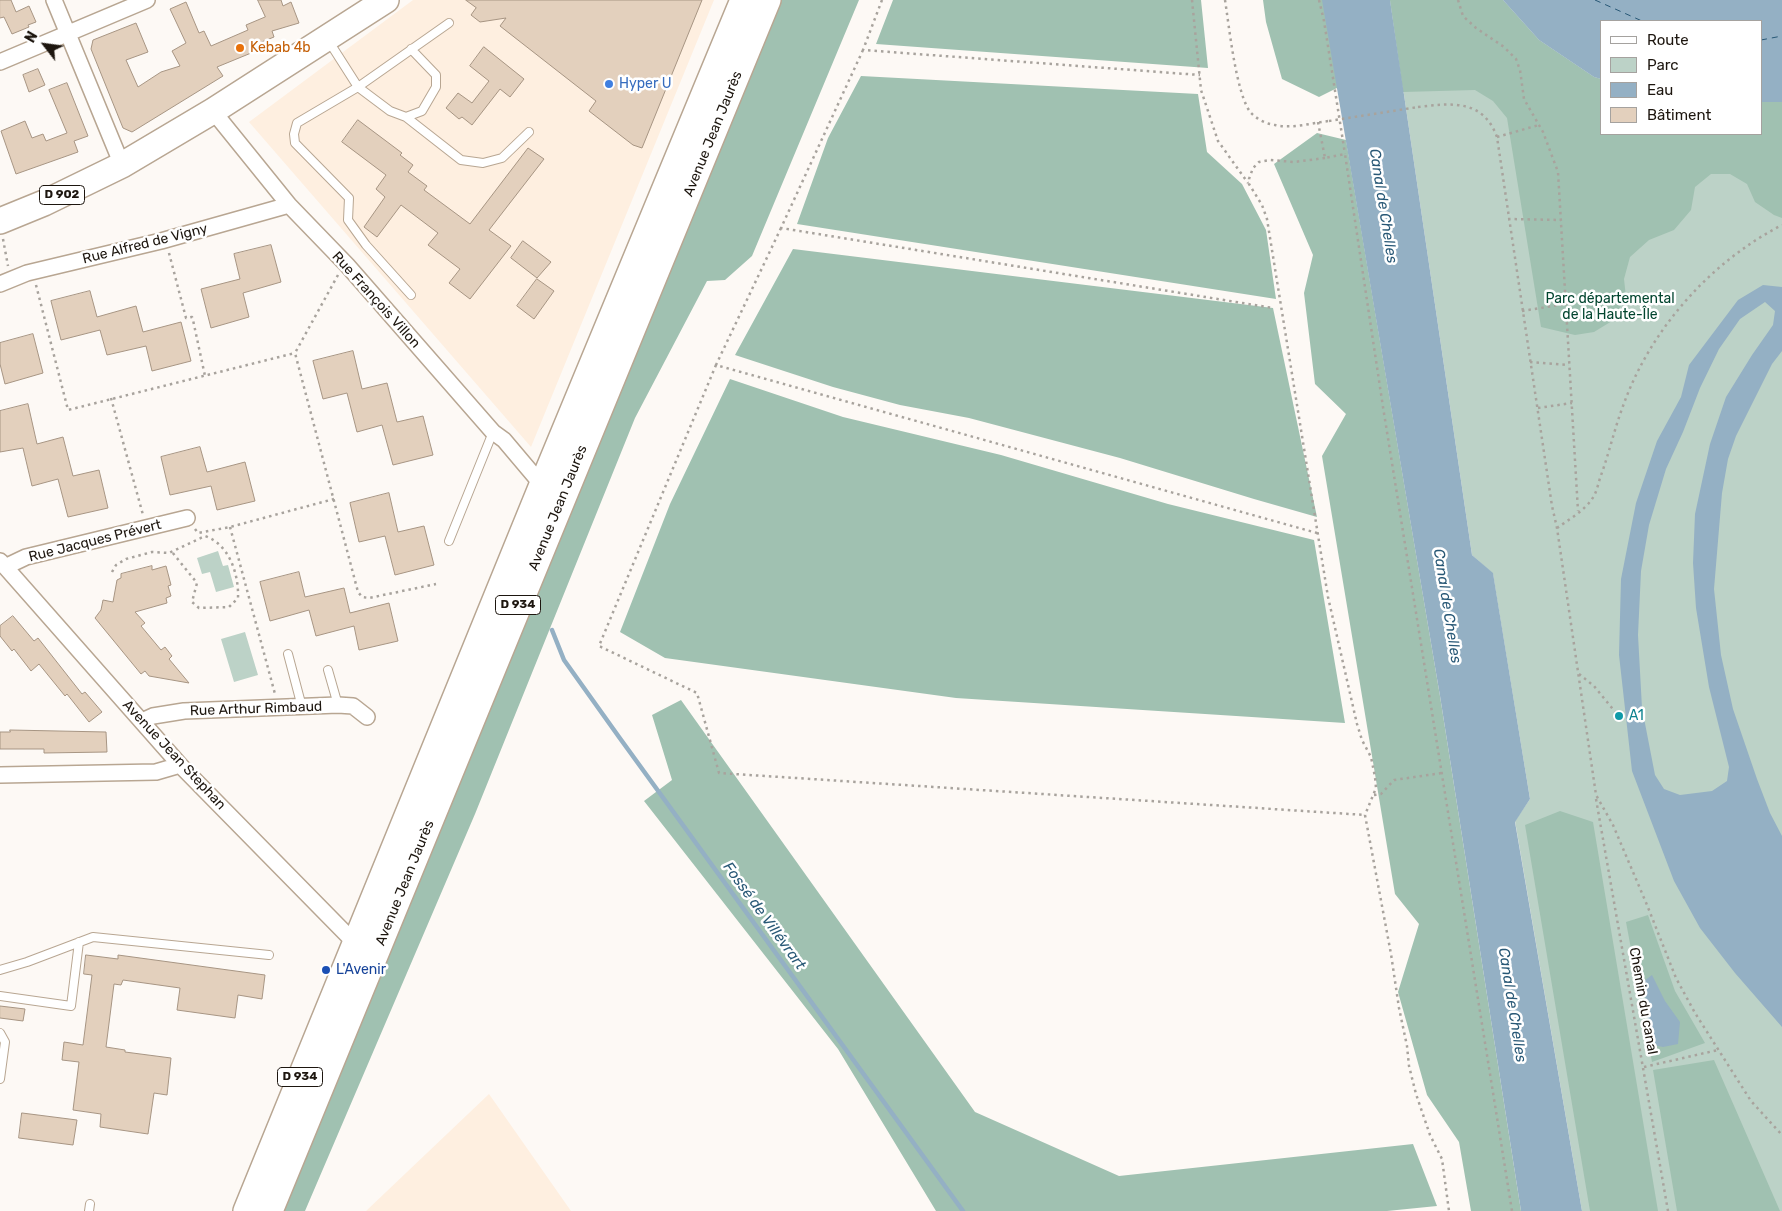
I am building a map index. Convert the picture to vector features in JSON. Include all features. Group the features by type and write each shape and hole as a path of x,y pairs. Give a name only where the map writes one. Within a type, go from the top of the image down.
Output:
{"main road":[{"name":"D 902","path":"1,228 44,203 122,165 213,111 386,0"},
{"name":"Avenue Jean Jaurès","path":"246,1211 542,485 744,0"},
{"name":"Avenue Jean Jaurès","path":"270,1211 561,499 768,0"}],"street":[{"path":"54,0 122,165"},
{"path":"0,62 147,0"},
{"name":"Rue François Villon","path":"213,111 290,205 346,265 493,432 504,440 542,485"},
{"name":"Rue Alfred de Vigny","path":"6,281 33,272 166,239 290,205"},
{"name":"Rue Jacques Prévert","path":"2,564 187,518"},
{"name":"Avenue Jean Stephan","path":"2,564 180,765 355,943"},
{"name":"Rue Arthur Rimbaud","path":"142,721 153,716 184,712 338,705 353,706 367,718"},
{"path":"0,775 156,772 180,765"},
{"path":"304,1127 319,1068 360,961 355,943"}],"lane":[{"path":"411,295 366,244 348,220 349,198 296,143 294,134 297,123 358,87 449,23"},
{"path":"327,39 358,87 390,111 406,117 461,160 483,163 502,158 529,132"},
{"path":"406,117 422,111 436,88 436,75 411,49"},
{"path":"449,541 493,432"},
{"path":"288,654 302,707"},
{"path":"328,670 338,705"},
{"path":"0,970 93,937 269,955"},
{"path":"0,996 71,1006 79,942"},
{"path":"0,1033 5,1042 0,1079"}],"path":[{"path":"882,0 863,50 716,366 599,646 697,693 719,773 1365,815"},
{"path":"1192,0 1201,90 1218,141 1249,184 1262,205 1267,219 1328,597 1356,724 1371,756 1376,788 1365,815 1391,954 1409,1066 1430,1135 1442,1159 1449,1211"},
{"path":"1226,0 1242,94 1252,114 1263,121 1276,126 1285,126 1448,104 1468,106 1487,118 1497,137 1539,125"},
{"path":"1318,0 1324,21 1383,407 1512,1211"},
{"path":"1458,0 1464,16 1476,28 1504,47 1516,59 1520,70 1524,99 1552,152 1558,172 1578,512"},
{"path":"863,50 1200,75"},
{"path":"1318,122 1325,158"},
{"name":"Chemin du canal","path":"1497,137 1596,795 1668,1211"},
{"path":"1249,184 1253,168 1259,162 1270,160 1294,162 1345,154"},
{"path":"1508,219 1561,220"},
{"path":"1557,528 1592,499 1623,404 1638,372 1668,323 1696,290 1725,263 1749,245 1782,225"},
{"path":"1,228 6,281"},
{"path":"781,228 1273,308"},
{"path":"166,239 186,318 192,317 193,320 205,376"},
{"path":"346,265 334,280 295,352 358,592 362,597 369,598 436,584"},
{"path":"33,272 68,410 295,352"},
{"path":"1522,311 1566,303"},
{"path":"1530,362 1569,365"},
{"path":"716,366 1317,533"},
{"path":"111,398 147,528"},
{"path":"1538,408 1572,403"},
{"path":"198,533 230,527 334,499"},
{"path":"187,518 200,539"},
{"path":"230,527 279,708"},
{"path":"112,572 116,565 126,559 152,552 172,552 205,536 222,546 231,561 238,582 238,598 229,607 199,608 192,602 197,583 172,552"},
{"path":"1578,673 1594,686 1616,713"},
{"path":"1374,795 1381,794 1394,780 1442,773"},
{"path":"1596,795 1613,825 1676,978 1695,1013 1751,1101 1782,1135"},
{"path":"1644,1067 1718,1050"}],"shaded area":[{"path":"413,0 714,0 531,447 249,122"},
{"path":"489,1094 571,1211 366,1211"}],"green space":[{"path":"778,0 859,0 752,256 725,280 707,281 635,418 475,814 305,1211 276,1211"},
{"path":"893,0 1201,0 1208,68 876,44"},
{"path":"1263,0 1326,0 1341,86 1319,97 1282,79 1266,22"},
{"name":"Parc départemental de la Haute-Île","path":"1390,0 1503,0 1539,40 1594,77 1600,79 1600,135 1762,135 1762,102 1782,102 1782,1211 1582,1211 1515,821 1530,799 1493,574 1472,555"},
{"path":"1390,0 1503,0 1539,40 1594,77 1600,79 1600,135 1762,135 1762,102 1782,102 1782,218 1755,202 1747,184 1730,174 1711,174 1695,187 1691,210 1674,230 1649,240 1630,257 1624,279 1626,297 1612,321 1594,332 1575,335 1541,327 1507,118 1493,101 1475,90 1403,92"},
{"path":"861,76 1198,94 1207,152 1242,184 1266,230 1276,299 797,224 828,138"},
{"path":"1317,133 1346,140 1440,696 1521,1211 1471,1211 1459,1142 1427,1095 1398,992 1419,924 1395,894 1322,456 1346,414 1315,384 1304,293 1313,255 1274,164"},
{"path":"793,249 1273,308 1317,517 1120,458 969,418 900,405 833,387 735,355"},
{"path":"730,379 843,417 1001,455 1168,504 1314,540 1345,723 956,698 665,658 620,632 670,504"},
{"path":"218,551 223,566 228,565 234,587 216,592 210,572 202,574 197,558"},
{"path":"245,632 258,675 234,682 221,639"},
{"path":"681,700 975,1112 1119,1176 1413,1144 1437,1206 1387,1211 936,1211 838,1049 644,801 672,780 652,715"},
{"path":"1560,811 1593,822 1658,1211 1590,1211 1525,825"},
{"path":"1648,915 1675,991 1705,1043 1652,1062 1626,922"},
{"path":"1714,1060 1780,1211 1677,1211 1653,1070"}],"water":[{"name":"Canal de Chelles","path":"1322,0 1390,0 1472,555 1493,573 1530,799 1515,822 1582,1211 1521,1211 1440,696"},
{"path":"1503,0 1782,0 1782,102 1762,102 1762,20 1600,20 1600,79 1594,77 1539,40"},
{"path":"1763,285 1782,287 1782,351 1772,364 1736,436 1728,459 1722,493 1714,589 1721,655 1733,709 1770,813 1782,836 1782,1027 1735,973 1700,928 1674,881 1632,771 1619,655 1621,579 1636,503 1657,441 1681,397 1689,365 1738,300","holes":["1765,302 1775,311 1773,325 1726,397 1710,444 1695,514 1693,563 1696,608 1709,687 1729,767 1727,781 1712,791 1680,795 1664,789 1655,775 1642,708 1638,635 1641,571 1649,525 1666,469 1700,388 1719,349 1740,319"]},
{"path":"1652,975 1665,1001 1680,1022 1678,1044 1663,1047 1653,1045 1647,1015 1644,981"}],"building":[{"path":"0,0 11,0 16,12 29,6 36,22 12,34 4,17 0,18"},
{"path":"258,0 281,0 283,6 291,2 299,23 272,31 274,37 254,45 256,51 217,67 223,76 132,132 123,128 91,49 93,40 136,23 148,52 126,60 138,87 161,72 180,66 172,51 186,43 170,9 186,2 199,33 204,31 211,46 248,30 246,25 265,17"},
{"name":"Hyper U","path":"466,0 702,0 642,148 633,145 589,111 596,101 500,26 506,18 480,22 471,15 476,8"},
{"path":"484,47 524,79 510,97 500,89 472,125 462,117 459,119 446,108 458,93 472,103 489,81 470,66"},
{"path":"38,69 45,85 29,92 23,75"},
{"path":"67,83 88,136 74,141 78,152 16,174 1,131 25,121 32,138 43,134 46,141 67,133 49,90"},
{"path":"358,120 402,153 400,155 413,165 408,172 427,186 424,190 470,224 528,148 544,159 489,230 511,246 470,299 449,283 460,269 428,245 438,233 401,205 377,237 364,227 385,197 376,189 386,175 342,142"},
{"path":"523,241 551,262 537,278 511,258"},
{"path":"271,245 281,282 243,293 249,317 211,328 201,289 240,279 234,254"},
{"path":"537,279 554,291 534,319 517,306"},
{"path":"90,291 97,317 136,306 143,332 181,322 191,361 152,371 146,346 107,355 100,330 61,340 51,301"},
{"path":"33,334 43,373 5,384 0,364 0,343"},
{"path":"353,351 362,389 387,383 397,422 423,416 433,455 393,465 382,425 357,432 347,393 323,399 313,361"},
{"path":"28,404 37,444 63,437 73,476 99,470 108,508 68,517 58,479 32,486 23,448 0,452 0,411"},
{"path":"200,447 207,472 245,462 255,501 217,510 211,486 170,495 161,457"},
{"path":"389,493 398,532 424,526 434,565 395,575 385,536 359,542 350,503"},
{"path":"152,566 152,570 166,566 171,585 168,586 171,596 166,598 167,603 135,612 145,623 141,626 161,650 165,647 172,656 169,659 189,683 149,676 145,671 141,674 95,618 101,610 103,600 113,602 117,580 121,578 121,574"},
{"path":"299,572 305,597 344,588 350,613 389,603 398,641 359,650 354,626 316,636 309,610 270,621 260,582"},
{"path":"13,616 34,641 38,638 82,694 85,692 102,712 89,722 67,694 65,696 39,664 31,671 14,649 12,651 0,636 0,626"},
{"path":"10,730 106,732 107,752 44,753 44,749 0,749 0,732 10,732"},
{"path":"86,955 118,959 118,955 265,975 262,999 238,995 235,1018 177,1010 180,988 123,980 121,985 114,984 106,1047 125,1050 125,1052 171,1058 167,1095 154,1093 148,1134 100,1127 101,1114 73,1110 79,1062 62,1060 64,1042 83,1045 92,975 84,974"},
{"path":"0,1006 25,1009 23,1021 0,1018"},
{"path":"22,1113 77,1120 73,1145 19,1138"}],"waterway":[{"name":"Fossé de Villévrart","path":"552,630 564,660 963,1211"}],"ferry route":[{"path":"1595,0 1640,20"},
{"path":"1762,40 1782,36"}],"place":[{"name":"Kebab 4b","path":"240,48"},
{"name":"Hyper U","path":"609,84"},
{"name":"A1","path":"1619,716"},
{"name":"L'Avenir","path":"326,970"}]}
